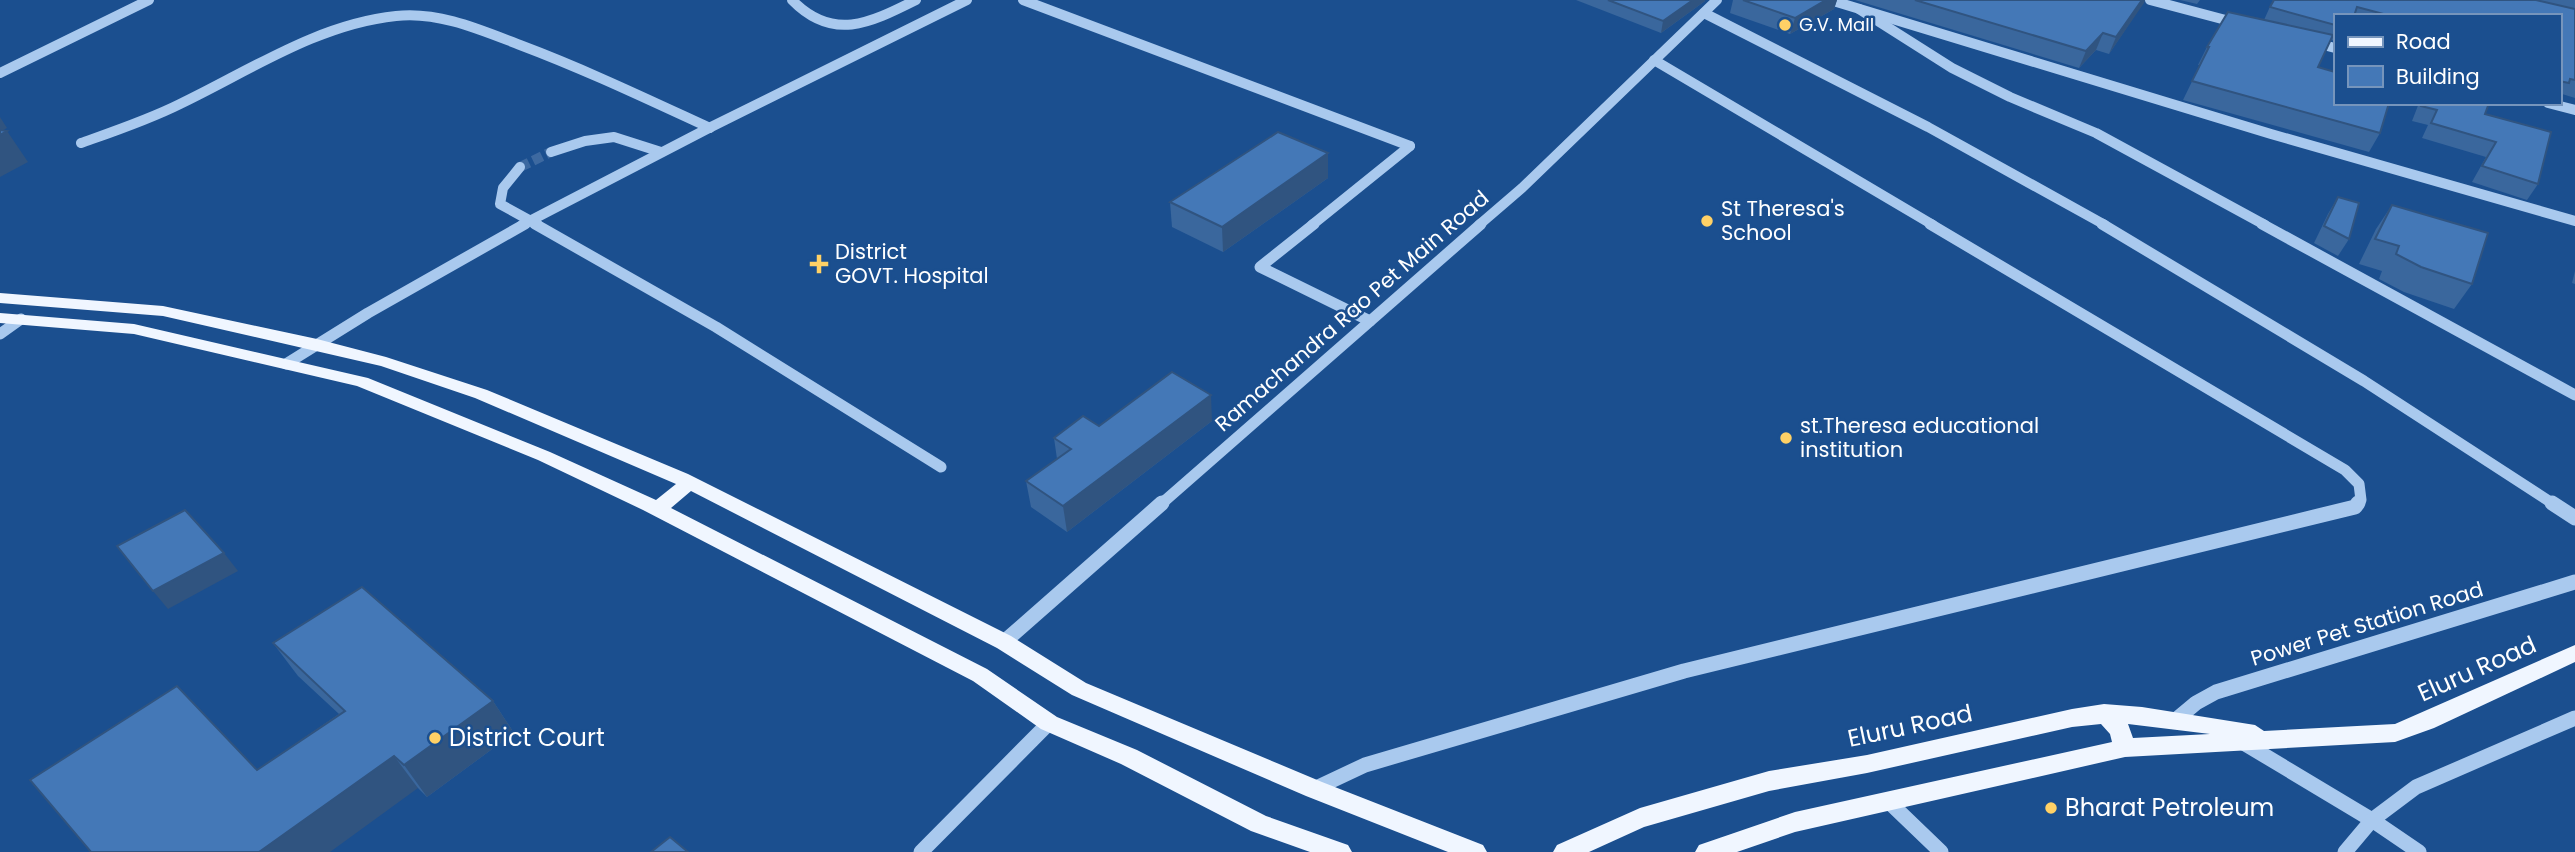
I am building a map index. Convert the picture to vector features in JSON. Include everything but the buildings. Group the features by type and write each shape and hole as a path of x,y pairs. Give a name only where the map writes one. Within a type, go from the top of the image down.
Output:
{"main road":[{"path":"0,298 163,311 387,362 481,394 576,432 689,483 1004,642 1079,690 1314,789 1475,852"},
{"path":"0,318 134,328 362,382 544,456 657,509 980,675 1049,723 1129,757 1259,824 1340,852"},
{"path":"657,509 689,483"},
{"name":"Eluru Road","path":"1707,852 1795,822 2125,748 2395,733 2426,722 2575,653"},
{"path":"2104,713 2120,730 2125,748"},
{"name":"Eluru Road","path":"1565,852 1640,818 1769,781 1867,764 2072,718 2104,713 2178,718 2275,738"}],"street":[{"path":"0,73 149,0"},
{"path":"792,0 814,20 829,24 849,24 874,18 916,0"},
{"path":"286,363 529,220 967,0"},
{"path":"1023,0 1410,146 1260,267 1370,321"},
{"name":"Ramachandra Rao Pet Main Road","path":"1004,642 1522,188 1717,0"},
{"path":"1830,0 2271,134 2575,221"},
{"path":"2150,0 2245,25"},
{"path":"1859,9 1952,68 2010,97 2096,132 2575,395"},
{"path":"1704,13 1819,68 2230,299 2475,452 2575,518"},
{"path":"81,143 154,117 309,42 354,25 397,16 427,17 467,26 556,58 710,128"},
{"path":"2297,38 2334,48"},
{"path":"1314,789 1365,765 1684,671 2355,507 2361,500 2359,484 2345,470 1654,60"},
{"path":"2556,105 2575,110"},
{"path":"551,152 585,141 614,137 661,152"},
{"path":"520,167 505,182 499,195 500,204 716,327 941,467"},
{"path":"0,334 22,319"},
{"name":"Power Pet Station Road","path":"2178,718 2196,703 2216,692 2575,582"},
{"path":"2345,852 2372,820 2416,788 2575,718"},
{"path":"921,852 1049,723"},
{"path":"2242,742 2372,820 2419,852"},
{"path":"1888,801 1941,852"}],"tunnel":[{"path":"520,167 551,152"}],"place":[{"name":"G.V. Mall","path":"1785,25"},
{"name":"St Theresa's School","path":"1707,221"},
{"name":"District GOVT. Hospital","path":"819,264"},
{"name":"st.Theresa educational institution","path":"1786,438"},
{"name":"District Court","path":"435,738"},
{"name":"Bharat Petroleum","path":"2051,808"}]}
